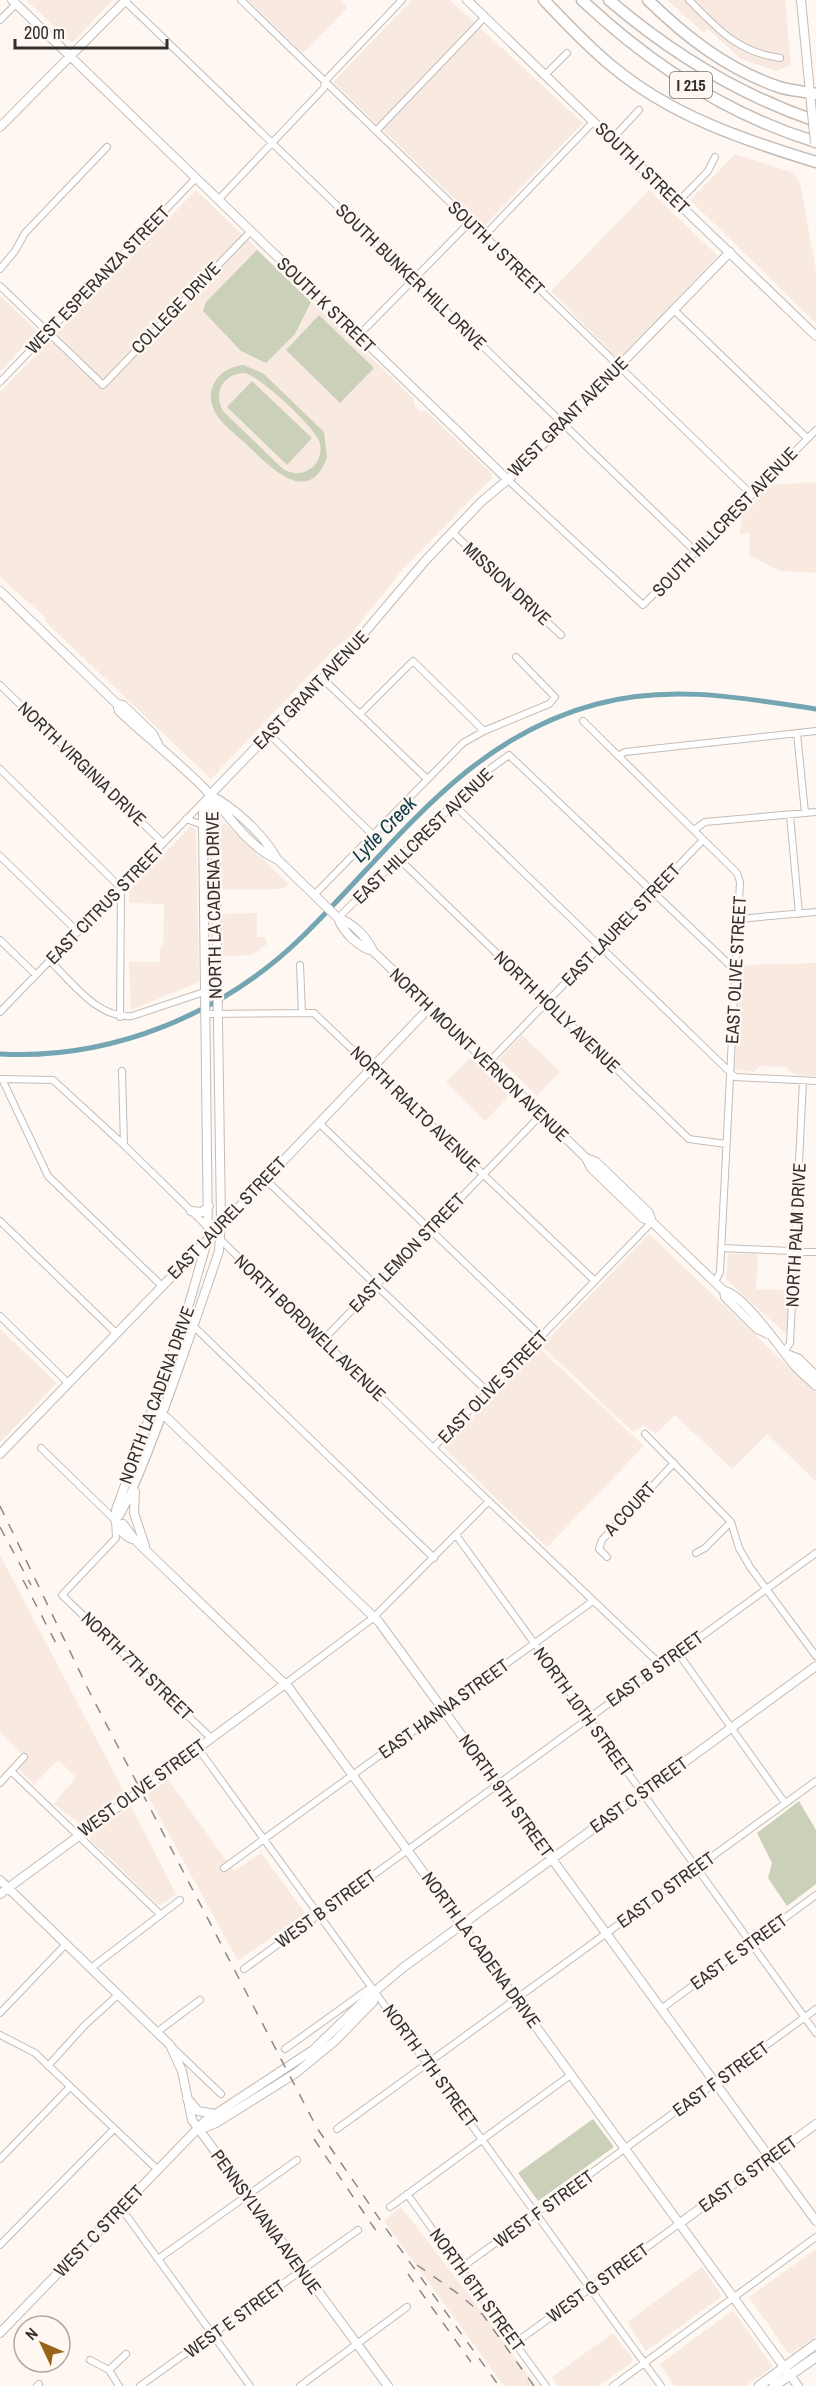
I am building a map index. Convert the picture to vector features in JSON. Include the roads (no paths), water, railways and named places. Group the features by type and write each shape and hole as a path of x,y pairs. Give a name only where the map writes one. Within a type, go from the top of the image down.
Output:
{"highway":[{"path":"544,0 614,68 650,92 731,135 816,162"},
{"path":"551,0 607,56 650,92"},
{"name":"I 215","path":"582,0 622,38 684,81 733,108 816,142"},
{"name":"I 215","path":"609,0 645,30 693,64 750,95 816,121"},
{"path":"642,0 664,21 676,28"},
{"path":"648,0 698,46 738,69 812,97"}],"main road":[{"path":"774,2386 816,2344"},
{"path":"759,2386 816,2357"}],"street":[{"name":"SOUTH J STREET","path":"241,0 752,495"},
{"path":"218,200 324,88 325,81 402,0"},
{"name":"SOUTH I STREET","path":"468,0 814,332"},
{"path":"689,0 717,28 741,47 759,55 780,58"},
{"path":"801,0 816,152"},
{"path":"0,127 125,1"},
{"name":"SOUTH BUNKER HILL DRIVE","path":"125,1 696,552"},
{"path":"0,20 14,2"},
{"name":"SOUTH K STREET","path":"14,2 507,479 643,605"},
{"path":"376,131 485,17"},
{"path":"545,75 567,53"},
{"path":"0,135 40,93 43,86"},
{"path":"612,139 639,110"},
{"path":"484,236 594,121"},
{"path":"0,269 25,233 107,147"},
{"path":"678,202 708,171 715,157"},
{"name":"WEST ESPERANZA STREET","path":"0,382 196,178"},
{"path":"358,336 470,222"},
{"name":"COLLEGE DRIVE","path":"48,333 103,385 250,232"},
{"name":"WEST GRANT AVENUE","path":"406,582 730,252"},
{"path":"0,286 48,333"},
{"path":"674,310 807,438 816,430"},
{"name":"SOUTH HILLCREST AVENUE","path":"643,605 807,438"},
{"name":"MISSION DRIVE","path":"453,532 561,635"},
{"name":"EAST GRANT AVENUE","path":"210,795 323,679 369,629 406,582"},
{"name":"NORTH MOUNT VERNON AVENUE","path":"0,591 117,704 119,711 158,744 210,795 222,801 246,823 272,849 277,859 338,918 341,927 363,948 372,951 586,1158 596,1162 649,1213 652,1222 715,1282 741,1301 762,1322 768,1334 787,1353 793,1364 816,1386"},
{"name":"EAST HILLCREST AVENUE","path":"314,895 426,778 463,743 484,731 549,704 555,697 516,657"},
{"path":"360,714 413,661 484,731"},
{"path":"323,679 426,778"},
{"name":"NORTH VIRGINIA DRIVE","path":"0,685 163,843"},
{"name":"EAST OLIVE STREET","path":"583,721 737,873 740,882 720,1272 715,1282"},
{"path":"618,756 625,752 816,731"},
{"path":"269,734 373,835"},
{"path":"796,734 805,813"},
{"name":"EAST HILLCREST AVENUE","path":"338,918 487,771 509,755 654,891"},
{"path":"0,770 121,888 120,1017"},
{"name":"EAST CITRUS STREET","path":"0,1012 210,795"},
{"name":"NORTH LA CADENA DRIVE","path":"115,1520 116,1510 157,1412 189,1321 213,1235 209,1206 203,870 203,812 210,795"},
{"name":"NORTH LA CADENA DRIVE","path":"189,1321 202,1267 213,1235 221,1226 214,811 210,795"},
{"path":"453,804 735,1077 816,1081"},
{"path":"694,830 705,822 816,812"},
{"path":"790,815 799,914"},
{"path":"186,819 203,825"},
{"name":"EAST LAUREL STREET","path":"488,1063 704,840"},
{"path":"0,856 78,932"},
{"name":"NORTH HOLLY AVENUE","path":"399,859 689,1139 726,1144"},
{"path":"203,870 215,870"},
{"path":"654,891 736,971"},
{"path":"738,919 816,912"},
{"path":"0,940 36,975"},
{"path":"50,961 95,1004 120,1017 132,1016 216,991"},
{"path":"300,965 302,1012"},
{"name":"EAST LAUREL STREET","path":"221,1226 430,1007"},
{"name":"NORTH RIALTO AVENUE","path":"206,1014 217,1012 315,1013 595,1281"},
{"path":"122,1071 123,1145"},
{"path":"1,1079 48,1176 162,1286"},
{"name":"NORTH BORDWELL AVENUE","path":"1,1079 53,1080 661,1665"},
{"name":"NORTH PALM DRIVE","path":"787,1353 790,1343 803,1081"},
{"name":"EAST LEMON STREET","path":"323,1341 541,1115"},
{"path":"319,1123 542,1336"},
{"path":"208,1140 220,1139"},
{"path":"265,1179 488,1392"},
{"path":"221,1200 227,1207 239,1206"},
{"path":"191,1211 202,1212 209,1206"},
{"path":"0,1221 116,1333"},
{"name":"EAST OLIVE STREET","path":"433,1448 652,1222"},
{"name":"EAST LAUREL STREET","path":"0,1454 213,1235"},
{"path":"721,1248 816,1252"},
{"path":"185,1262 194,1261 202,1267"},
{"path":"0,1316 68,1383"},
{"path":"189,1321 434,1558"},
{"name":"NORTH MOUNT VERNON AVENUE","path":"787,1353 799,1359 816,1376"},
{"name":"NORTH LA CADENA DRIVE","path":"115,1520 123,1513 140,1472 157,1412"},
{"name":"NORTH 9TH STREET","path":"157,1412 373,1618 816,2221"},
{"path":"645,1434 731,1522 739,1548 816,1656"},
{"path":"41,1448 115,1520 116,1538 132,1539"},
{"name":"A COURT","path":"607,1557 599,1549 602,1539 674,1463"},
{"path":"140,1472 134,1513 148,1551"},
{"path":"285,1684 373,1618 489,1501"},
{"name":"NORTH LA CADENA DRIVE","path":"115,1520 122,1522 132,1539 148,1551 285,1684 798,2386"},
{"path":"696,1553 705,1548 731,1522"},
{"name":"NORTH 10TH STREET","path":"456,1535 816,2033"},
{"name":"NORTH 7TH STREET","path":"116,1538 62,1595 210,1738"},
{"name":"EAST B STREET","path":"408,1850 816,1553"},
{"name":"EAST HANNA STREET","path":"224,1868 593,1601"},
{"path":"678,1653 785,1803"},
{"name":"EAST C STREET","path":"462,1924 816,1666"},
{"name":"WEST OLIVE STREET","path":"2,1887 78,1835 285,1684"},
{"name":"NORTH 7TH STREET","path":"197,1748 661,2386"},
{"path":"0,1783 24,1757"},
{"path":"11,1771 161,1915"},
{"name":"EAST D STREET","path":"337,2129 816,1781"},
{"name":"WEST B STREET","path":"244,1969 408,1850"},
{"name":"PENNSYLVANIA AVENUE","path":"2,1887 92,1968 221,2094"},
{"name":"EAST E STREET","path":"661,2009 816,1895"},
{"path":"92,1968 180,1900"},
{"name":"WEST C STREET","path":"0,2333 199,2130 205,2121 313,2050 375,1992 462,1924"},
{"path":"0,2013 66,1944"},
{"path":"285,2049 367,1990 375,1992"},
{"name":"WEST C STREET","path":"199,2130 216,2123 314,2060 373,2002 375,1992"},
{"path":"48,2066 85,2025 119,1994"},
{"path":"157,2032 200,2000"},
{"name":"EAST F STREET","path":"626,2148 816,2010"},
{"path":"0,2035 35,2053 158,2170"},
{"name":"PENNSYLVANIA AVENUE","path":"170,2045 182,2071 189,2112 199,2130 388,2386"},
{"path":"390,2207 572,2074"},
{"path":"0,2159 70,2087"},
{"path":"187,2098 198,2111 215,2114"},
{"name":"EAST G STREET","path":"680,2223 816,2124"},
{"path":"0,2245 114,2129"},
{"name":"WEST F STREET","path":"461,2268 626,2148"},
{"path":"158,2259 297,2160"},
{"name":"NORTH 6TH STREET","path":"407,2194 546,2386"},
{"path":"121,2208 250,2386"},
{"name":"WEST G STREET","path":"515,2343 680,2223"},
{"name":"WEST E STREET","path":"140,2386 358,2230"},
{"path":"613,2386 816,2237"},
{"path":"300,2386 407,2307"},
{"path":"110,2370 126,2354"},
{"path":"90,2360 110,2370 119,2386"}],"waterway":[{"name":"Lytle Creek","path":"0,1054 42,1054 83,1049 124,1040 163,1027 237,989 302,937 401,833 470,769 508,742 550,720 597,704 652,695 734,697 816,709"}],"railway":[{"path":"0,1506 90,1693 317,2128 499,2386"},
{"path":"0,1527 31,1585"},
{"path":"23,1580 59,1649"},
{"path":"314,2139 381,2238"},
{"path":"417,2265 460,2295 483,2315 534,2386"},
{"path":"408,2274 471,2362"}]}
